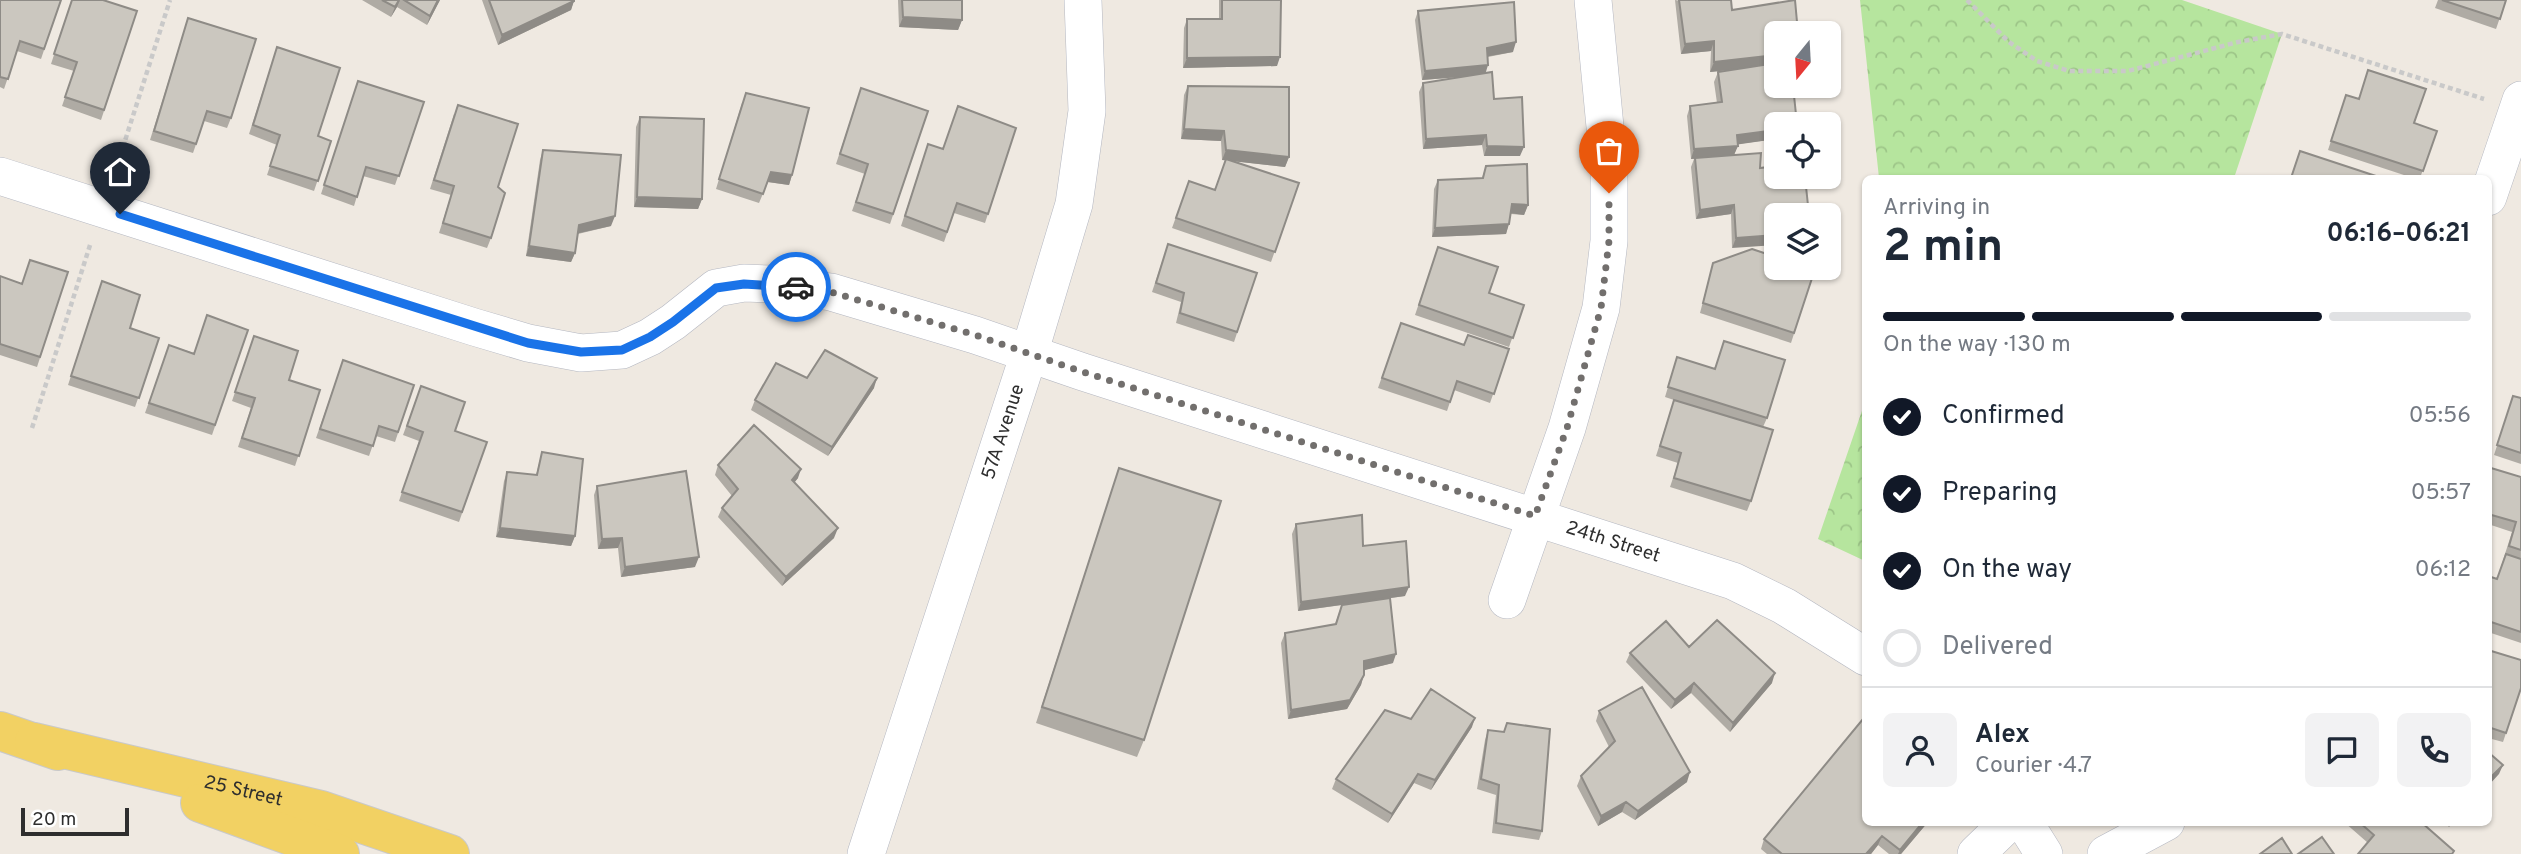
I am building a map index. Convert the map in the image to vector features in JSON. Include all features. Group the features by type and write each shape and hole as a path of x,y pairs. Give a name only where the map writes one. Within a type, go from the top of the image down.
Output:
{"main road":[{"name":"25 Street","path":"17,736 340,854"},
{"name":"25 Street","path":"17,736 321,810 450,854"}],"street":[{"name":"57A Avenue","path":"866,854 1029,354 1074,204 1087,111 1083,0"},
{"path":"1507,600 1567,428 1601,308 1609,241 1609,169 1593,0"},
{"path":"2492,175 2505,100"},
{"name":"24th Street","path":"0,176 474,327 528,343 581,352 622,350 650,337 716,288 753,284 831,292 975,335 1733,581 1784,606 1862,655"},
{"path":"1976,854 2005,826"},
{"path":"2026,826 2044,854"},
{"path":"2106,854 2158,826"}],"path":[{"path":"115,172 170,0"},
{"path":"1967,0 2009,42 2037,61 2069,71 2128,71 2238,42 2282,34 2505,100"},
{"path":"32,428 92,238"}],"green space":[{"path":"1860,0 2182,0 2282,34 2235,175 1879,175"},
{"path":"1862,411 1862,559 1818,539"}],"building":[{"path":"0,0 61,0 44,49 20,41 8,79 0,77"},
{"path":"72,0 103,0 137,11 104,110 65,97 77,62 54,54"},
{"path":"382,0 399,0 395,7"},
{"path":"404,0 438,0 430,16"},
{"path":"489,0 574,0 574,1 502,35"},
{"path":"902,0 962,0 962,20 903,17"},
{"path":"1222,0 1281,0 1280,57 1187,58 1187,19 1222,19"},
{"path":"1679,0 1731,0 1732,10 1795,0 1797,21 1764,21 1764,56 1714,62 1714,41 1685,44"},
{"path":"2442,0 2506,0 2500,19"},
{"path":"1514,2 1516,42 1487,48 1488,65 1425,71 1418,11"},
{"path":"188,18 256,39 231,118 207,111 196,144 154,131"},
{"path":"277,47 340,68 318,136 331,141 318,181 270,166 280,135 253,125"},
{"path":"1764,65 1764,98 1794,98 1796,112 1764,112 1764,132 1737,135 1738,146 1694,149 1690,106 1722,102 1718,72"},
{"path":"2368,70 2426,89 2414,123 2437,131 2423,171 2331,141 2346,95 2359,99"},
{"path":"1492,72 1494,99 1522,97 1524,147 1487,146 1486,135 1426,139 1423,83"},
{"path":"358,81 424,102 399,176 366,167 357,197 324,185"},
{"path":"1188,86 1289,87 1289,157 1226,150 1224,131 1184,129"},
{"path":"861,88 928,111 893,214 856,202 868,164 840,154"},
{"path":"746,93 809,108 792,175 771,172 763,194 719,179"},
{"path":"458,105 518,124 498,187 505,193 491,238 443,223 454,186 434,180"},
{"path":"958,106 1016,128 988,214 957,203 947,232 905,216 928,144 943,149"},
{"path":"640,117 704,119 702,199 637,197"},
{"path":"543,150 621,155 615,216 579,225 575,253 529,246"},
{"path":"2300,151 2373,175 2292,175"},
{"path":"1761,153 1760,168 1764,168 1764,189 1806,189 1808,203 1764,203 1764,236 1736,238 1734,205 1700,210 1695,158"},
{"path":"1226,159 1299,183 1275,252 1176,218 1189,181 1215,190"},
{"path":"1527,164 1528,205 1512,204 1509,224 1435,228 1438,180 1483,178 1486,166"},
{"path":"1168,244 1257,273 1237,332 1180,313 1184,293 1156,283"},
{"path":"1438,247 1498,267 1489,293 1524,305 1513,338 1419,305"},
{"path":"1752,249 1764,253 1764,280 1811,280 1794,333 1703,303 1713,263"},
{"path":"30,260 68,272 40,357 0,344 0,276 22,284"},
{"path":"102,281 140,295 130,328 159,338 139,398 71,376"},
{"path":"207,315 248,330 215,425 149,403 169,345 194,354"},
{"path":"1401,323 1464,345 1468,335 1509,349 1494,394 1457,381 1450,402 1382,378"},
{"path":"254,336 298,351 289,380 320,390 299,456 242,438 255,398 235,392"},
{"path":"1724,341 1785,360 1767,418 1668,387 1677,357 1715,369"},
{"path":"825,350 877,378 832,447 755,400 776,363 807,378"},
{"path":"343,360 414,385 398,432 379,426 373,446 320,429"},
{"path":"421,386 465,402 455,431 487,442 462,512 402,492 423,432 407,426"},
{"path":"2513,396 2521,398 2521,453 2497,445"},
{"path":"1674,400 1773,430 1751,501 1674,478 1681,453 1660,446"},
{"path":"754,425 801,469 792,480 838,528 786,577 722,508 738,489 718,465"},
{"path":"542,452 583,459 575,536 500,528 507,472 537,475"},
{"path":"1119,468 1221,501 1144,740 1042,707"},
{"path":"2492,468 2521,477 2521,550 2509,546 2516,522 2492,515"},
{"path":"686,471 699,557 625,567 622,538 602,539 597,486"},
{"path":"1362,515 1363,546 1406,541 1409,587 1301,602 1296,524"},
{"path":"2506,554 2521,559 2521,632 2492,622 2492,577 2497,579"},
{"path":"1390,598 1396,654 1364,661 1364,675 1350,700 1291,710 1285,633 1336,624 1342,605"},
{"path":"1717,620 1775,673 1733,723 1694,683 1675,700 1630,653 1666,621 1689,647"},
{"path":"2492,651 2521,660 2521,688 2506,733 2492,728"},
{"path":"1642,687 1690,772 1638,811 1626,802 1601,816 1581,776 1615,741 1599,711"},
{"path":"1431,689 1475,718 1435,780 1418,774 1392,814 1336,779 1385,710 1411,719"},
{"path":"1862,720 1862,826 1920,826 1900,850 1882,836 1866,854 1782,854 1764,839"},
{"path":"1507,723 1550,729 1542,831 1496,823 1499,785 1481,779 1488,730 1504,732"},
{"path":"2492,755 2503,765 2492,776"},
{"path":"2364,826 2426,826 2454,851 2452,854 2358,854 2374,835"},
{"path":"2322,837 2334,854 2298,854"},
{"path":"2282,838 2292,854 2260,854"}],"way so far":[{"path":"796,287 831,292 975,335 1535,516 1567,428 1601,308 1609,241 1609,193"}],"route":[{"path":"120,214 474,327 528,343 581,352 622,350 650,337 694,307 716,288 744,284 796,287"}]}
